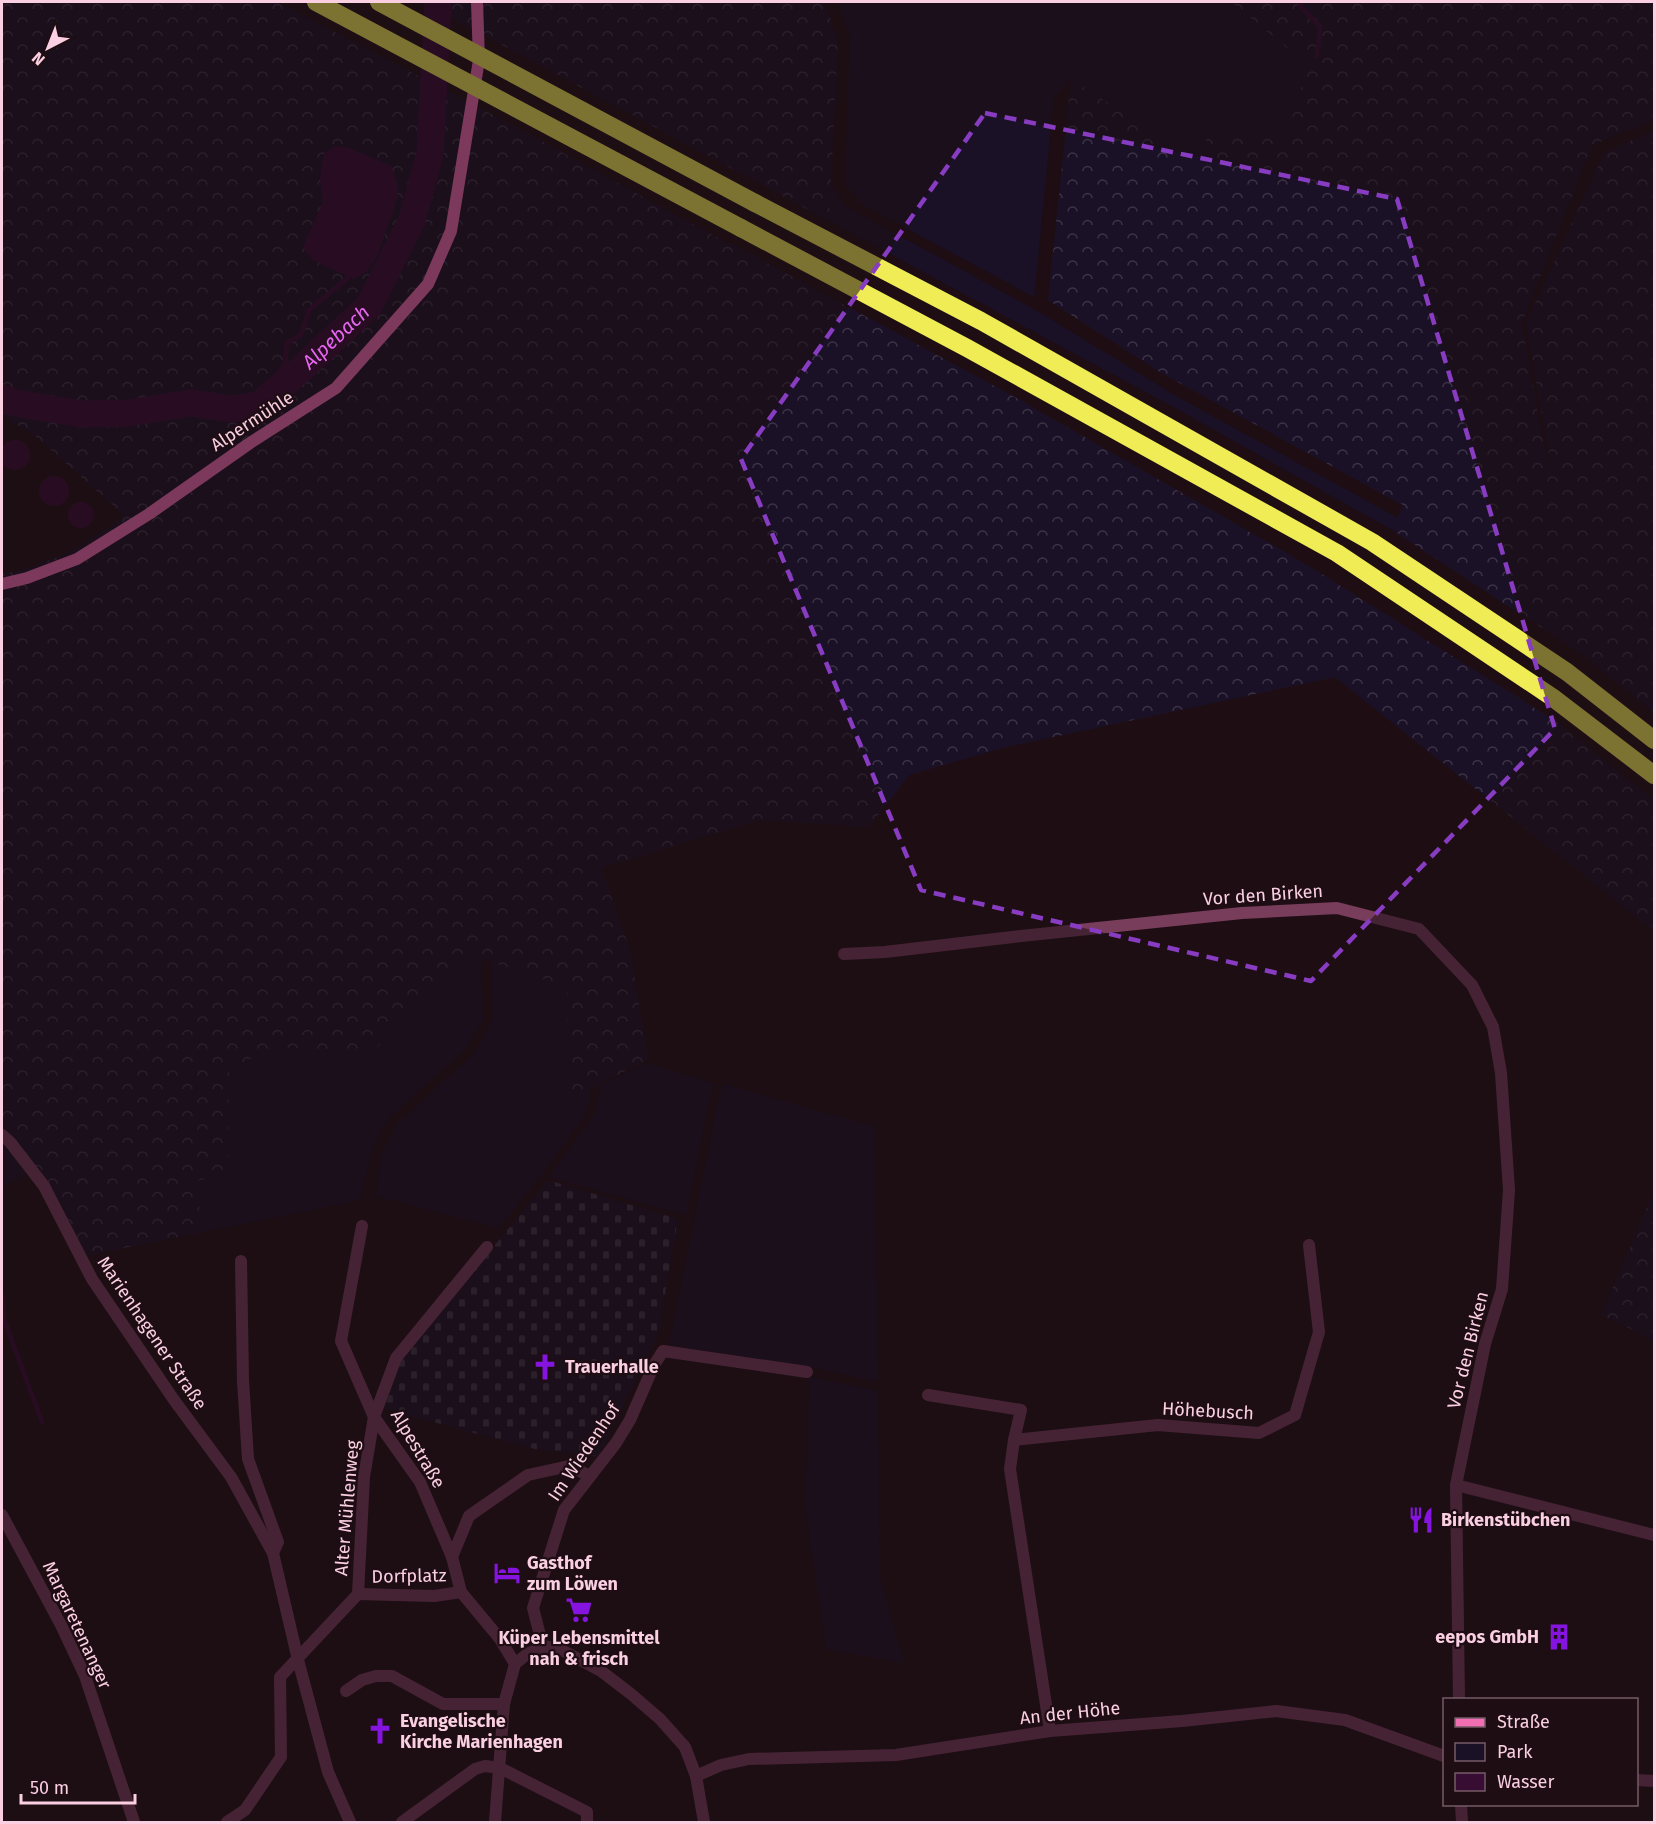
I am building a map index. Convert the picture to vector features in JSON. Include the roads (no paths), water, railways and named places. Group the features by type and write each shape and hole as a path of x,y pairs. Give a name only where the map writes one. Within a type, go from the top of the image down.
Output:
{"highway":[{"path":"316,2 967,348 1337,553 1552,697 1654,775"},
{"path":"380,2 981,321 1372,542 1567,672 1654,740"}],"main road":[{"name":"Alpermühle","path":"2,584 27,578 77,560 336,388 428,284 451,231 479,60 477,2"}],"street":[{"name":"Vor den Birken","path":"844,954 885,952 1242,913 1337,908 1419,929 1472,985 1493,1027 1501,1073 1509,1190 1502,1289 1485,1344 1456,1485 1459,1698"},
{"name":"Marienhagener Straße","path":"2,1135 44,1186 92,1279 174,1400 231,1477 273,1552 298,1660 328,1772 350,1822"},
{"name":"Alter Mühlenweg","path":"227,1822 245,1810 281,1757 280,1677 358,1594 364,1477 374,1417 341,1341 362,1226"},
{"name":"Höhebusch","path":"1014,1440 1158,1425 1259,1433 1295,1415 1319,1332 1309,1245"},
{"name":"Alpestraße","path":"452,1557 420,1482 374,1417 396,1358 487,1247"},
{"name":"Marienhagener Straße","path":"241,1261 243,1381 248,1459 278,1542 273,1552"},
{"name":"Im Wiedenhof","path":"543,1647 533,1608 564,1510 616,1443 630,1420 654,1365 663,1351 807,1372"},
{"path":"928,1395 1021,1410 1010,1469 1050,1731"},
{"name":"Dorfplatz","path":"515,1664 500,1639 461,1592 452,1557 469,1516 528,1475 569,1466 590,1476"},
{"path":"1456,1485 1654,1535"},
{"name":"Margaretenanger","path":"2,1515 61,1625 85,1676 134,1822"},
{"name":"Dorfplatz","path":"358,1594 434,1596 461,1592"},
{"path":"495,1822 504,1704 515,1664 527,1654 543,1647 556,1647 600,1671 631,1694 660,1719 685,1747 696,1776 704,1822"},
{"path":"346,1691 362,1680 376,1676 392,1676 444,1704 504,1704"},
{"name":"An der Höhe","path":"696,1776 721,1765 749,1759 896,1755 1050,1731 1182,1722 1276,1711 1345,1720 1443,1756"},
{"path":"402,1822 475,1769 485,1766 500,1768 587,1812 587,1822"},
{"path":"1638,1780 1654,1781"},
{"path":"1461,1806 1462,1822"}],"water":[{"path":"336,146 349,148 391,166 398,187 396,203 377,256 366,272 354,279 313,260 303,247 323,202 320,179 324,153"},
{"path":"15,440 26,444 30,455 26,466 15,470 4,466 0,455 4,444"},
{"path":"54,476 65,480 69,491 65,502 54,506 43,502 39,491 43,480"},
{"path":"81,502 90,506 94,515 90,524 81,528 72,524 68,515 72,506"}],"waterway":[{"name":"Alpebach","path":"2,398 15,403 81,414 128,413 191,403 232,409 259,405 298,372 369,306 412,220 430,154 438,2"},
{"path":"1300,2 1300,6 1320,27 1317,56"},
{"path":"272,394 272,384 285,365 287,343 301,335 309,310 349,277"},
{"path":"2,407 9,401"},
{"path":"2,1295 4,1319 42,1422"}],"place":[{"name":"Trauerhalle","path":"545,1367"},
{"name":"Birkenstübchen","path":"1421,1520"},
{"name":"Gasthof zum Löwen","path":"507,1573"},
{"name":"Küper Lebensmittel nah & frisch","path":"579,1610"},
{"name":"eepos GmbH","path":"1559,1637"},
{"name":"Evangelische Kirche Marienhagen","path":"380,1731"}]}
